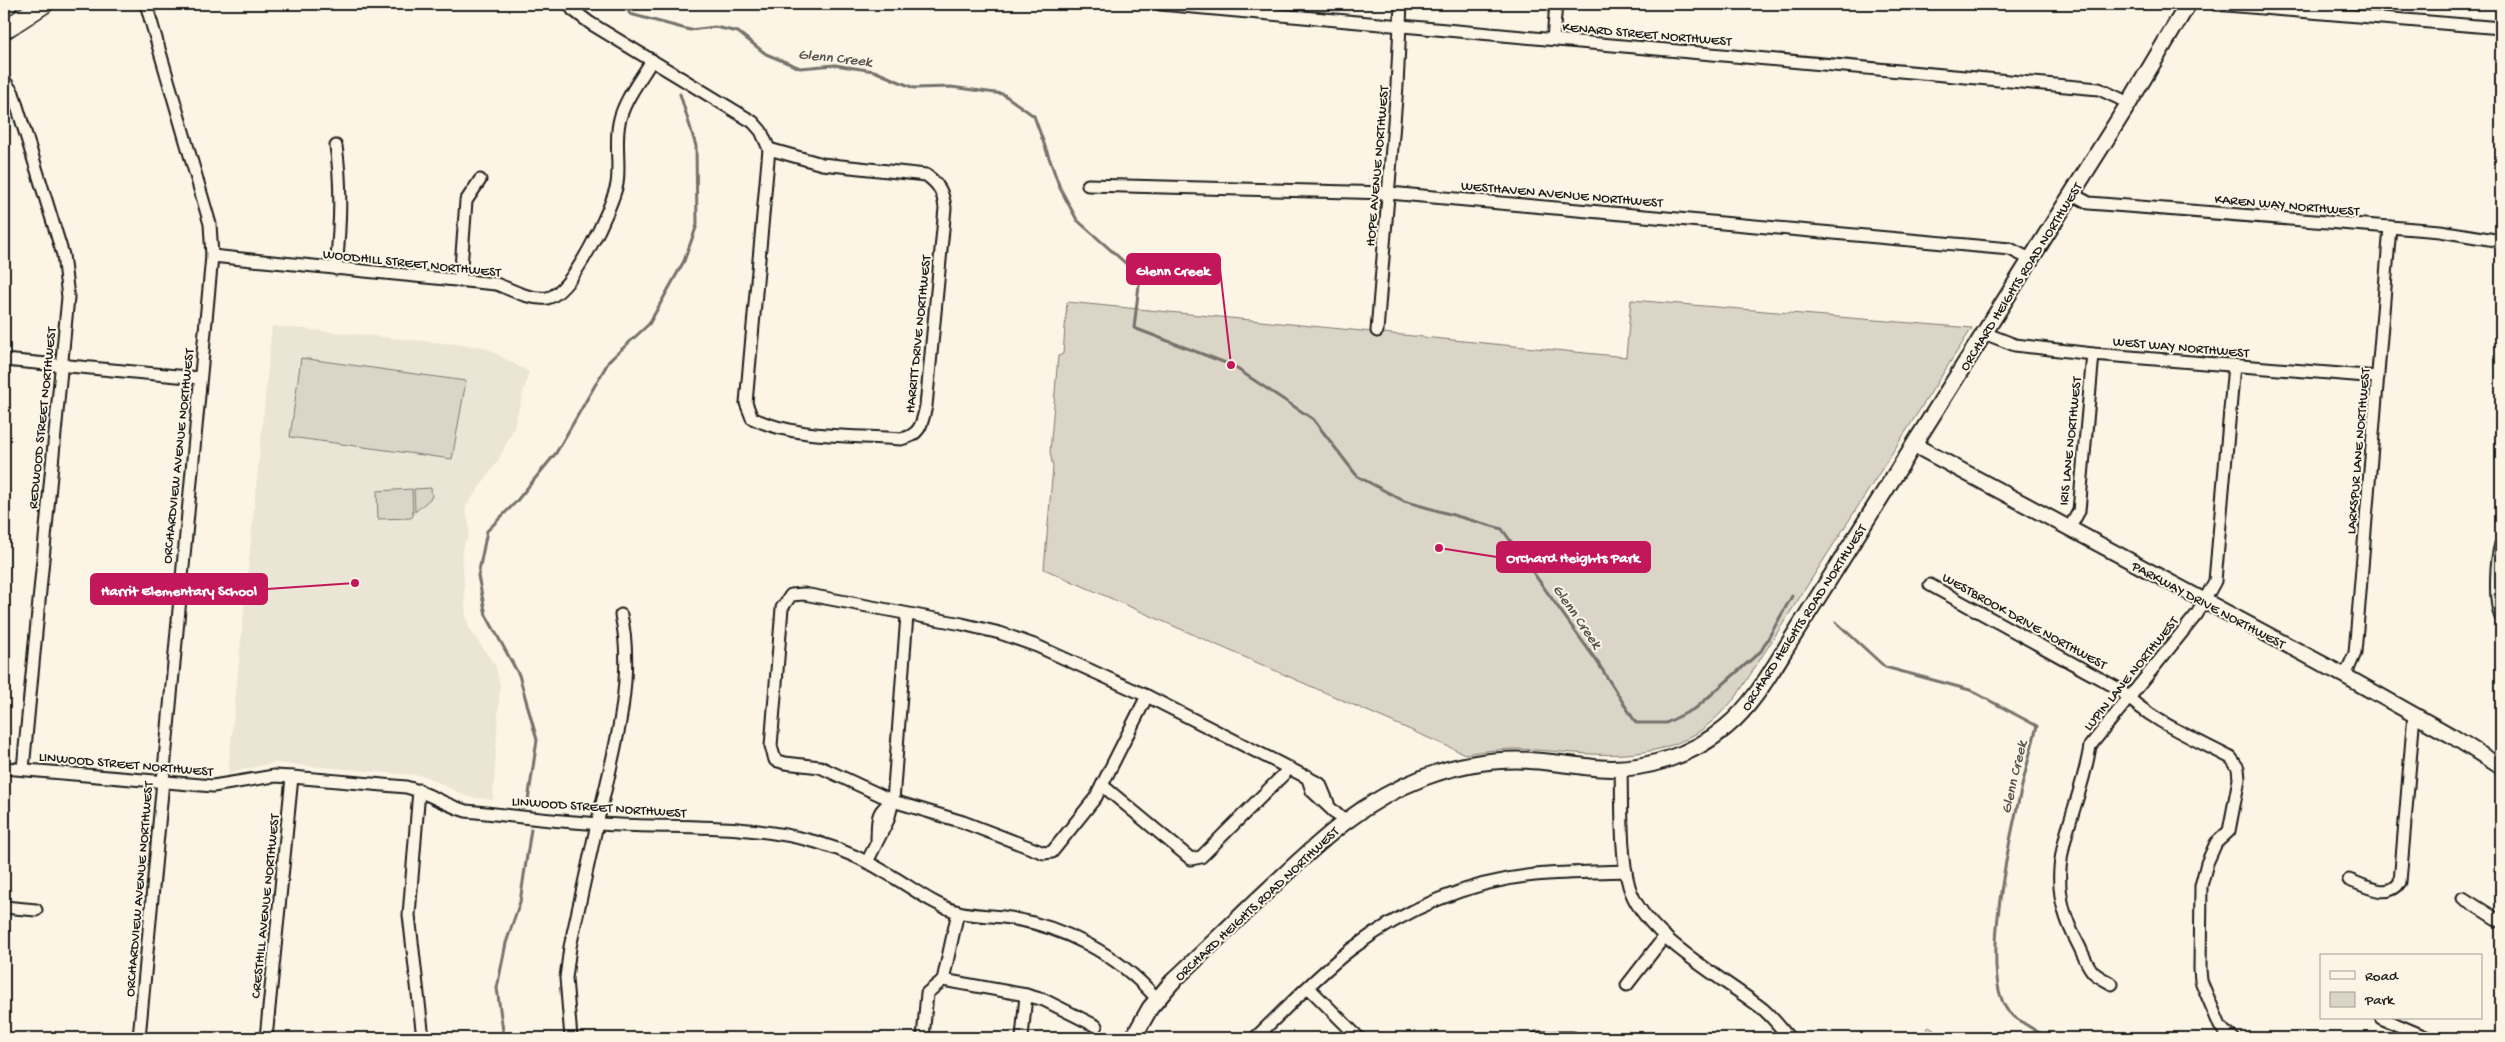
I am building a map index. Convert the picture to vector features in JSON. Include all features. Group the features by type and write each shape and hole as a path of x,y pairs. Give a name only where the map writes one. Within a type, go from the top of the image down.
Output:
{"main road":[{"path":"4,7 8,4"},
{"path":"4,30 44,4"},
{"name":"ORCHARD HEIGHTS ROAD NORTHWEST","path":"1133,1038 1157,999 1172,982 1329,832 1394,791 1426,777 1483,762 1517,760 1621,768 1650,764 1680,755 1712,738 1738,715 1751,701 1791,640 2129,103 2188,4"}],"street":[{"name":"ORCHARDVIEW AVENUE NORTHWEST","path":"139,1038 164,781 169,694 212,256 210,224 146,4"},
{"path":"569,4 573,10 590,23 753,122 761,131 768,149"},
{"name":"KENARD STREET NORTHWEST","path":"1160,4 1288,10 1401,26 2099,89 2129,103"},
{"name":"HOPE AVENUE NORTHWEST","path":"1377,331 1389,193 1401,4"},
{"path":"1553,39 1556,4"},
{"path":"2216,4 2501,28"},
{"name":"WOODHILL STREET NORTHWEST","path":"212,256 496,284 524,296 550,298 568,283 613,201 618,164 619,122 624,108 652,60"},
{"name":"REDWOOD STREET NORTHWEST","path":"4,80 13,93 67,274 68,297 23,769"},
{"path":"336,146 340,175 341,216 336,269"},
{"name":"HARRITT DRIVE NORTHWEST","path":"768,149 822,164 926,175 936,182 943,192 945,208 926,406 920,429 912,437 901,439 791,430 771,426 752,418 746,403 768,149"},
{"path":"460,281 466,201 480,180"},
{"name":"WESTHAVEN AVENUE NORTHWEST","path":"1088,185 1389,193 2010,249 2030,259"},
{"name":"KAREN WAY NORTHWEST","path":"2072,194 2088,203 2390,227 2501,241"},
{"name":"LARKSPUR LANE NORTHWEST","path":"2345,676 2355,653 2390,227"},
{"name":"WEST WAY NORTHWEST","path":"1984,333 2015,345 2093,354 2378,377"},
{"name":"IRIS LANE NORTHWEST","path":"2069,529 2079,511 2093,354"},
{"path":"4,360 199,378"},
{"name":"LUPIN LANE NORTHWEST","path":"2112,984 2093,972 2066,922 2061,906 2059,863 2061,847 2087,769 2090,746 2197,614 2215,581 2234,365"},
{"name":"PARKWAY DRIVE NORTHWEST","path":"1914,445 2345,676 2414,714 2501,767"},
{"path":"2501,544 2497,589 2497,609 2501,617"},
{"name":"WESTBROOK DRIVE NORTHWEST","path":"1930,585 2069,659 2119,688 2128,698 2158,719 2231,758 2238,768 2239,778 2229,831 2216,843 2206,863 2201,886 2201,981 2220,1026 2233,1038"},
{"path":"1147,696 1102,785 1079,821 1052,852 1044,854 963,822 893,801 820,767 784,764 774,760 771,746 782,608 786,600 795,593 804,594 962,624 1000,633 1037,646 1147,696 1289,769 1307,776 1312,791 1328,803 1344,821"},
{"path":"571,1038 566,978 570,947 612,761 621,702 626,660 626,636 621,615"},
{"path":"867,862 888,820 893,801 907,615"},
{"path":"2349,880 2385,892 2396,889 2400,882 2414,714"},
{"name":"LINWOOD STREET NORTHWEST","path":"4,768 213,786 274,776 292,777 419,790 452,807 466,811 597,823 669,825 763,832 818,843 867,862 932,901 958,912 1017,920 1063,932 1091,946 1124,968 1138,978 1157,999"},
{"path":"1621,768 1626,871 1636,902 1648,920 1665,936 1765,1011 1789,1038"},
{"path":"1102,785 1191,859 1201,857 1289,769"},
{"name":"CRESTHILL AVENUE NORTHWEST","path":"266,1038 292,777"},
{"path":"419,790 409,915 423,1038"},
{"path":"1255,1038 1349,951 1404,915 1459,891 1535,875 1626,871"},
{"path":"2463,898 2501,922"},
{"path":"4,907 36,910"},
{"path":"923,1038 927,993 943,980 958,912"},
{"path":"1627,985 1665,936"},
{"path":"943,980 1044,1000 1096,1026"},
{"path":"1309,988 1358,1038"},
{"path":"1022,1038 1026,995"},
{"path":"2386,1020 2428,1038"},
{"path":"1538,1038 1573,1038"}],"shaded area":[{"path":"272,326 484,347 529,372 513,430 498,461 465,508 469,524 469,535 462,549 466,616 469,628 496,667 500,686 493,800 468,797 425,776 274,763 228,773"}],"green space":[{"path":"1631,300 1972,328 1736,697 1718,716 1697,733 1676,744 1632,754 1587,754 1518,749 1491,750 1465,754 1044,569 1053,467 1050,452 1058,356 1063,354 1067,302 1626,357"},
{"path":"301,358 466,381 452,459 290,437"},
{"path":"431,488 432,497 415,512 414,489"},
{"path":"412,489 413,516 411,518 378,519 377,491"},
{"path":"1929,1026 1946,1038 1921,1038"}],"waterway":[{"name":"Glenn Creek","path":"624,4 630,14 690,30 715,27 738,32 766,54 800,68 835,65 874,71 914,88 951,87 1003,94 1034,116 1060,188 1077,220 1140,276 1134,328 1231,365 1313,419 1357,476 1404,501 1502,529 1598,663 1636,723 1666,723 1696,708 1761,651 1792,596"},
{"path":"528,801 537,740 519,675 486,615 478,576 487,531 515,503 556,453 609,361 649,324 684,261 697,225 696,146 680,94"},
{"name":"Glenn Creek","path":"1836,622 1885,667 1970,690 2037,726 2012,828 2004,872 1998,916 1996,956 1999,988 2008,1011 2049,1038"},
{"path":"504,1038 497,988 506,943 520,902 531,829"}],"place":[{"name":"Glenn Creek","path":"1231,365"},
{"name":"Orchard Heights Park","path":"1439,548"},
{"name":"Harrit Elementary School","path":"355,583"}]}
